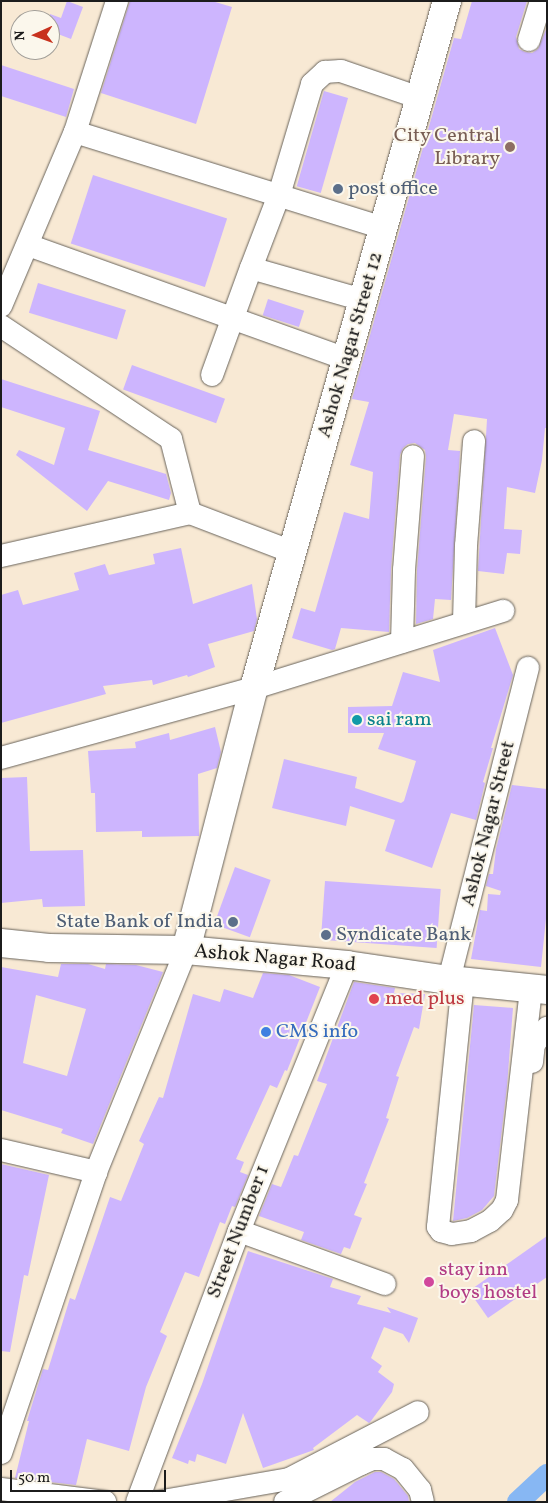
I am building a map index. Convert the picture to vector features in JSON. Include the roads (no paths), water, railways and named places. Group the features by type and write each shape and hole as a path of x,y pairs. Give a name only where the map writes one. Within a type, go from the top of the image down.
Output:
{"street":[{"path":"1,306 75,132 117,1"},
{"name":"Ashok Nagar Street 12","path":"186,950 254,688 447,1"},
{"path":"529,40 541,1"},
{"path":"212,375 278,195 312,84 325,72 341,71 420,98"},
{"path":"75,132 383,228"},
{"path":"28,245 347,360"},
{"path":"251,268 363,300"},
{"path":"1,326 171,439 190,512"},
{"path":"464,622 466,546 474,441"},
{"path":"402,642 404,570 413,456"},
{"path":"1,556 190,512 292,552"},
{"path":"1,758 254,688 503,611"},
{"name":"Ashok Nagar Street","path":"528,668 456,981 438,1227 441,1231 452,1234 471,1231 490,1221 502,1210 507,1200 539,989"},
{"name":"Ashok Nagar Road","path":"1,943 49,948 186,950 347,965 456,981 539,989"},
{"path":"1,1453 96,1172 186,950"},
{"name":"Street Number 1","path":"137,1502 238,1231 347,965"},
{"path":"519,1201 534,1044 547,1028"},
{"path":"1,1150 96,1172"},
{"path":"238,1231 386,1284"},
{"path":"291,1491 418,1412"},
{"path":"157,1502 291,1491 372,1459 384,1459 403,1469 420,1490 423,1502"},
{"path":"1,1488 106,1502"}],"waterway":[{"path":"518,1502 547,1475"}],"place":[{"name":"City Central Library","path":"510,147"},
{"name":"post office","path":"338,189"},
{"name":"sai ram","path":"357,720"},
{"name":"State Bank of India","path":"233,922"},
{"name":"Syndicate Bank","path":"326,935"},
{"name":"med plus","path":"374,999"},
{"name":"CMS info","path":"266,1032"},
{"name":"stay inn boys hostel","path":"429,1282"}]}
